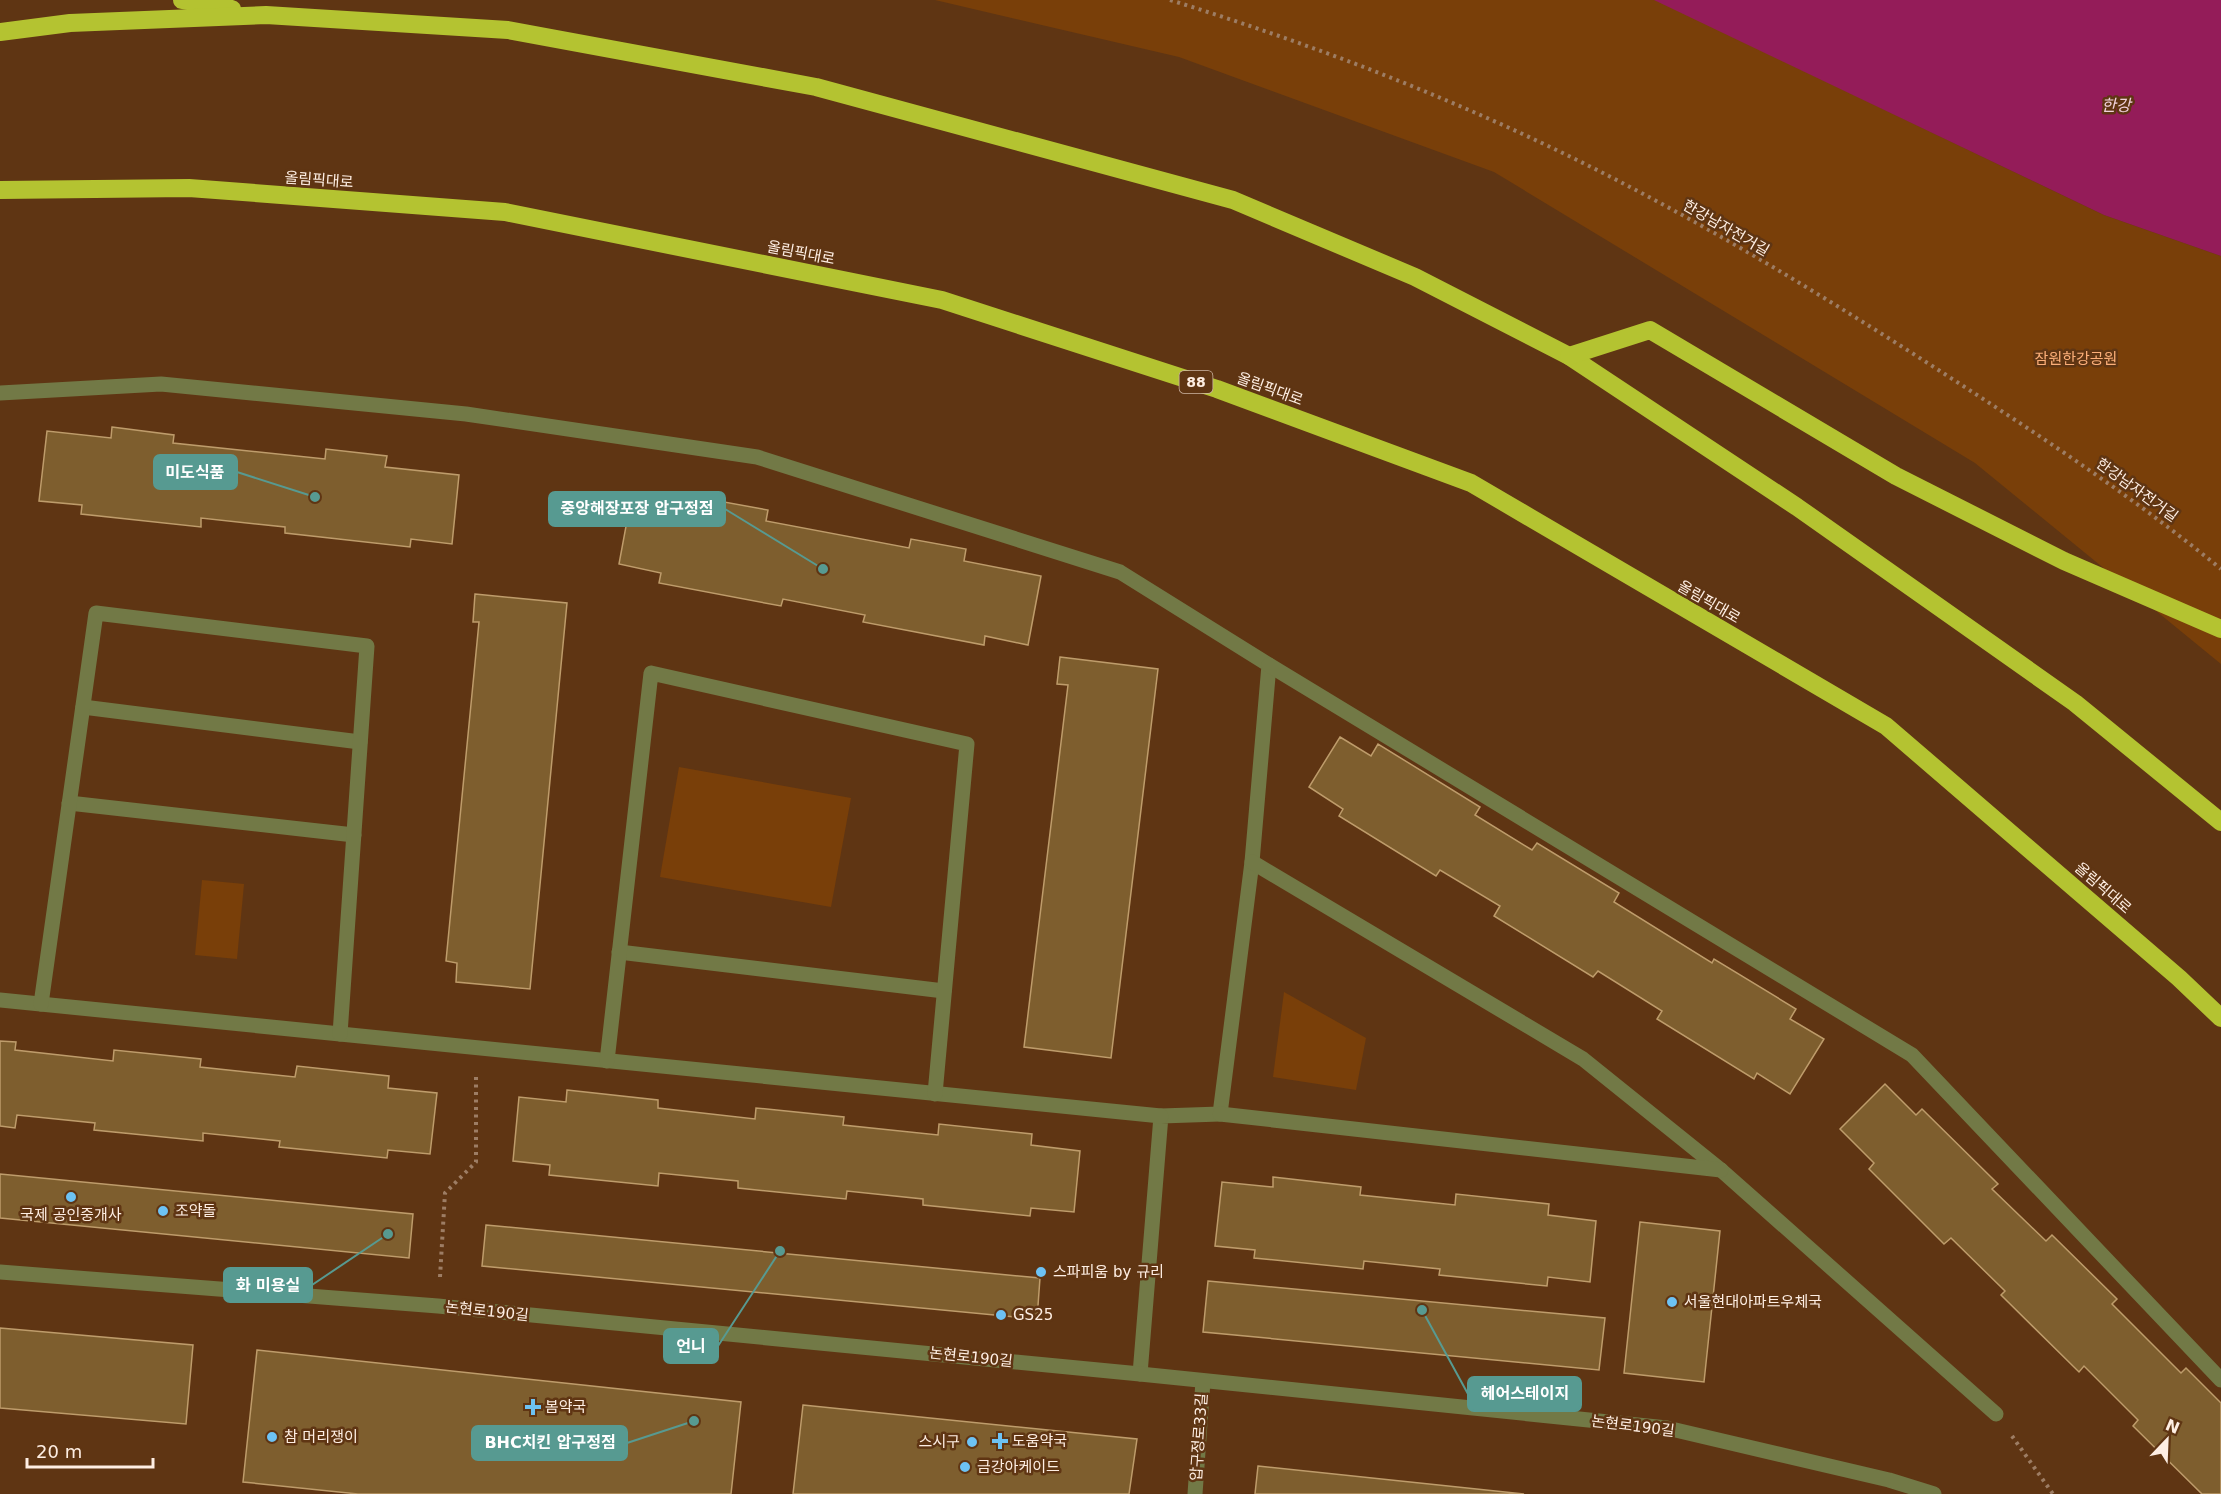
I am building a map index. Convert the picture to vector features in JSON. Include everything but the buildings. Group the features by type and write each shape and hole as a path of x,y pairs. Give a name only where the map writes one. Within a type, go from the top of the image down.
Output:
{"highway":[{"path":"182,0 266,15"},
{"path":"0,32 70,23 266,15 508,30 816,87 1233,200 1415,277 1569,356 1797,507 2075,703 2221,822"},
{"name":"올림픽대로","path":"0,190 189,188 505,212 942,300 1218,389 1470,483 1886,726 2179,978 2221,1018"},
{"path":"1569,356 1650,330 1896,476 2064,561 2221,628"}],"street":[{"path":"0,393 161,384 466,414 757,457 1120,572 1269,665 1912,1055 2221,1380"},
{"path":"41,1004 96,613 367,646 340,1034"},
{"path":"1220,1114 1252,862 1269,665"},
{"path":"607,1061 651,673 967,744 935,1094"},
{"path":"83,707 360,742"},
{"path":"69,803 354,835"},
{"path":"1252,862 1583,1059 1721,1170 1996,1414"},
{"path":"619,952 944,991"},
{"path":"0,1000 1161,1116 1220,1114 1721,1170"},
{"path":"1140,1374 1161,1116"},
{"name":"논현로190길","path":"0,1272 438,1306 1667,1428 1889,1480 1934,1494"},
{"name":"압구정로33길","path":"1195,1494 1203,1381"}],"path":[{"name":"한강남자전거길","path":"1170,0 1330,56 1461,106 1575,159 1688,220 1869,326 2046,439 2177,533 2221,569"},
{"path":"439,1287 445,1193 476,1162 476,1048"},
{"path":"1996,1414 2053,1494"}],"green space":[{"name":"잠원한강공원","path":"935,0 1656,0 2104,215 2221,256 2221,664 1975,463 1494,172 1179,57"},
{"path":"679,767 851,798 831,907 660,877"},
{"path":"202,880 244,884 237,959 195,955"},
{"path":"1284,992 1366,1038 1356,1090 1273,1077"}],"water":[{"name":"한강","path":"1654,0 2221,0 2221,256 2104,215"}],"place":[{"name":"미도식품","path":"315,497"},
{"name":"중앙해장포장 압구정점","path":"823,569"},
{"name":"국제 공인중개사","path":"71,1197"},
{"name":"조약돌","path":"163,1211"},
{"name":"화 미용실","path":"388,1234"},
{"name":"언니","path":"780,1251"},
{"name":"스파피움 by 규리","path":"1041,1272"},
{"name":"서울현대아파트우체국","path":"1672,1302"},
{"name":"헤어스테이지","path":"1422,1310"},
{"name":"GS25","path":"1001,1315"},
{"name":"봄약국","path":"533,1407"},
{"name":"BHC치킨 압구정점","path":"694,1421"},
{"name":"참 머리쟁이","path":"272,1437"},
{"name":"도움약국","path":"1000,1441"},
{"name":"스시구","path":"972,1442"},
{"name":"금강아케이드","path":"965,1467"}]}
